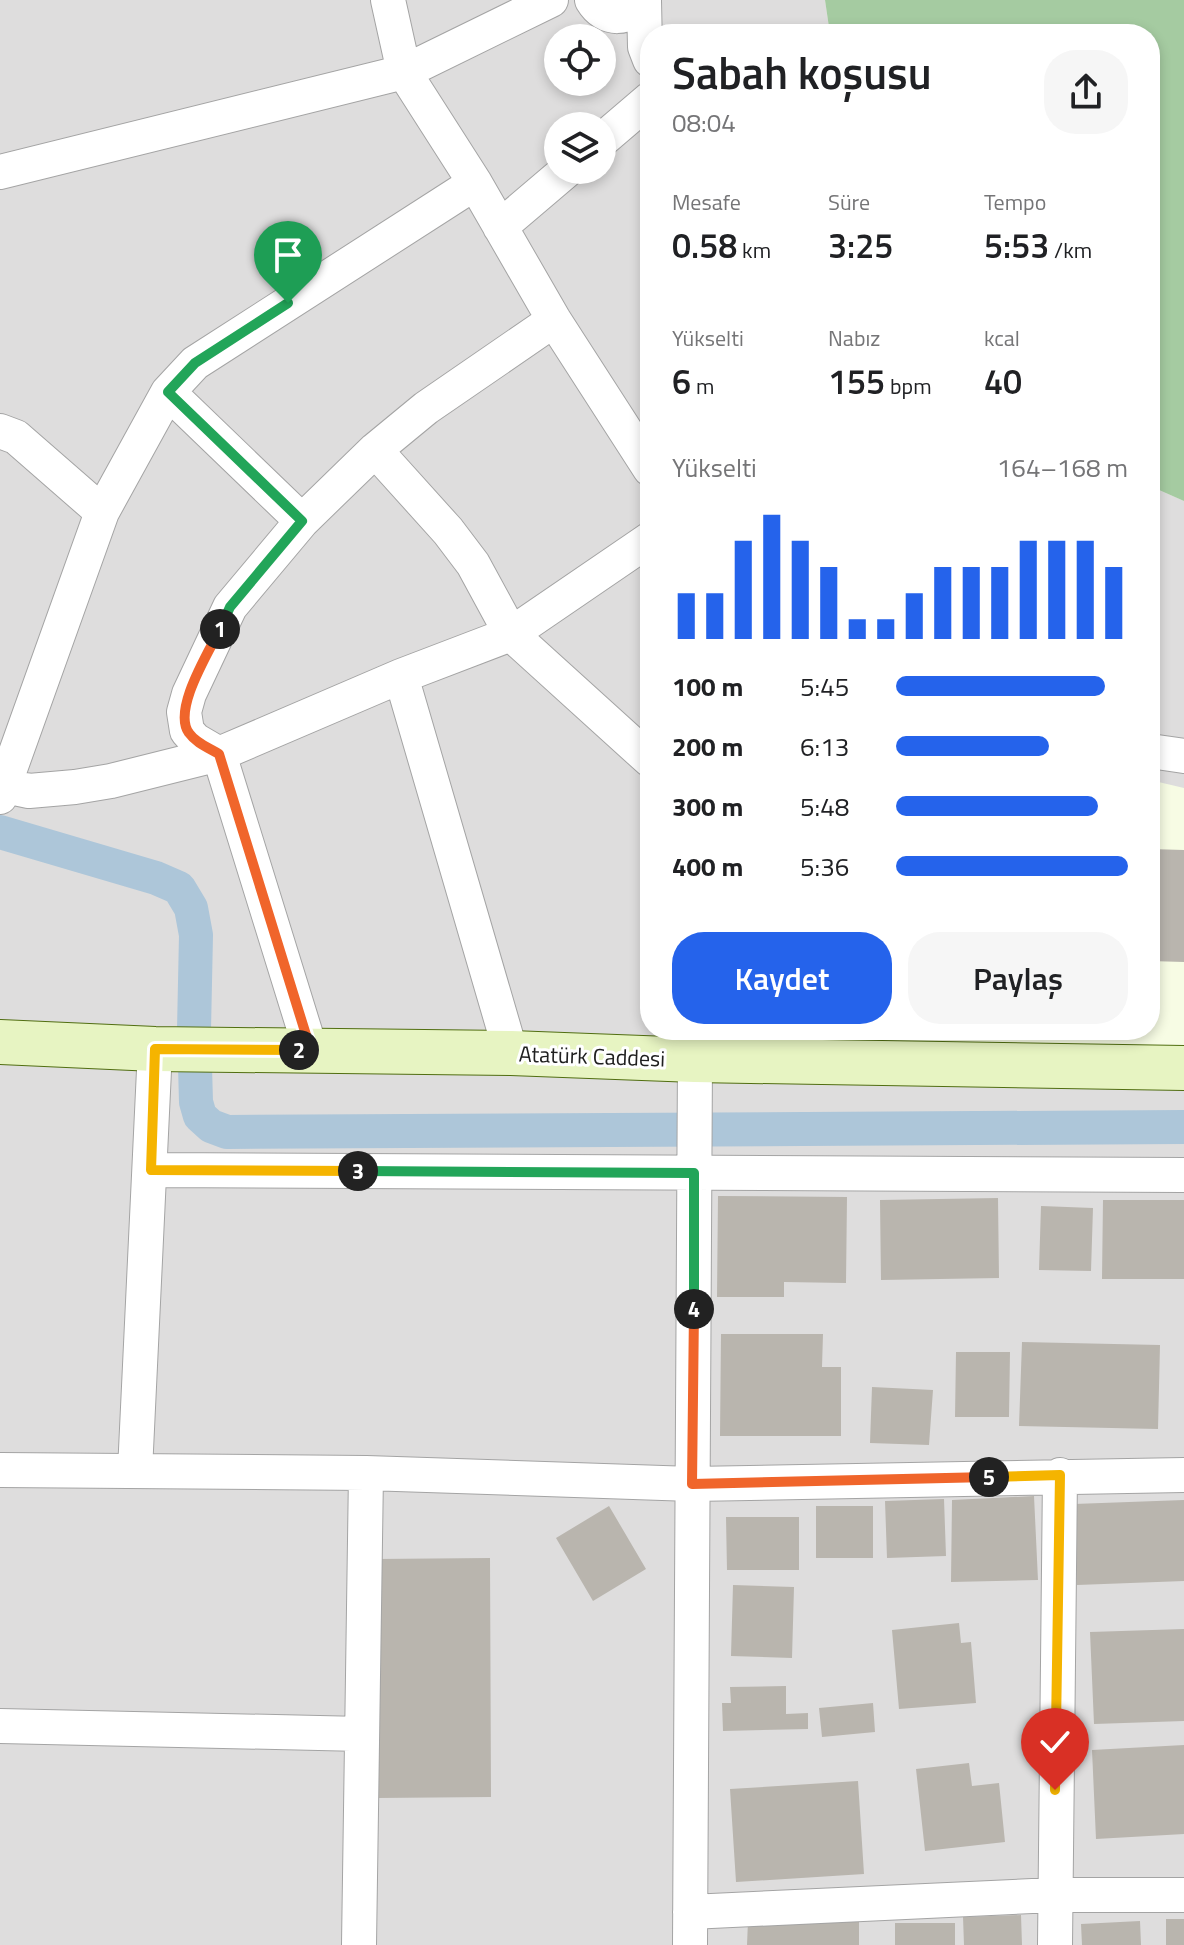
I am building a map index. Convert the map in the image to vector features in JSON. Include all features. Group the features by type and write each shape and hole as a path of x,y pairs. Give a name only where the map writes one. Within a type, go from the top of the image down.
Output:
{"street":[{"path":"388,0 404,72 475,183 554,320 640,453"},
{"path":"0,172 404,72 548,2 599,6 630,14 644,0"},
{"path":"644,0 646,24"},
{"path":"599,6 640,45"},
{"path":"616,128 640,108"},
{"path":"475,183 195,363 168,392 102,512 1,789 29,791 75,787 219,754 401,676 511,634 640,546"},
{"path":"500,227 551,184"},
{"path":"311,1051 219,754 195,740 187,731 183,721 186,703 230,607 302,521 375,450 426,408 554,320"},
{"path":"168,392 302,521"},
{"path":"0,431 16,437 102,512"},
{"path":"375,450 448,531 473,564 511,634 640,751"},
{"path":"401,676 511,1053"},
{"path":"1160,752 1184,756"},
{"name":"Atatürk Caddesi","path":"0,1042 155,1049 511,1053 695,1060 1184,1068"},
{"path":"135,1471 155,1049"},
{"path":"695,1060 690,1928 1054,1895 1184,1895"},
{"path":"151,1170 1184,1175"},
{"path":"0,1470 366,1473 692,1484 1184,1475"},
{"path":"359,1945 366,1473"},
{"path":"1055,1945 1060,1475"},
{"path":"0,1726 362,1734"}],"shaded area":[{"path":"0,0 825,0 829,24 640,24 640,1040 1160,1040 1160,490 1184,501 1184,1945 0,1945"},
{"path":"1160,782 1184,788 1184,1047 727,1046 726,1040 1160,1040"}],"green space":[{"path":"825,0 1184,0 1184,501 1160,490 1160,24 829,24"}],"building":[{"path":"1160,849 1184,850 1184,962 1160,961"},
{"path":"718,1196 847,1197 846,1283 784,1282 784,1297 717,1297"},
{"path":"998,1198 999,1278 881,1280 880,1200"},
{"path":"1103,1200 1184,1200 1184,1279 1102,1279"},
{"path":"1041,1206 1093,1208 1091,1271 1039,1270"},
{"path":"721,1334 823,1334 822,1367 841,1367 841,1436 720,1436"},
{"path":"1022,1342 1160,1345 1158,1429 1019,1426"},
{"path":"956,1352 1010,1352 1009,1417 955,1417"},
{"path":"872,1387 933,1390 929,1445 870,1443"},
{"path":"1034,1496 1038,1580 951,1582 952,1500"},
{"path":"944,1499 946,1556 887,1558 885,1501"},
{"path":"1184,1500 1184,1581 1077,1585 1074,1504"},
{"path":"609,1506 646,1569 593,1601 556,1538"},
{"path":"816,1506 873,1506 873,1558 816,1558"},
{"path":"726,1517 799,1517 799,1570 727,1570"},
{"path":"490,1558 491,1797 377,1798 376,1559"},
{"path":"733,1585 794,1587 792,1658 731,1656"},
{"path":"959,1623 961,1643 971,1642 976,1703 899,1709 892,1630"},
{"path":"1184,1629 1184,1721 1094,1724 1090,1632"},
{"path":"786,1686 786,1714 808,1713 808,1729 723,1731 722,1703 731,1703 730,1687"},
{"path":"873,1703 875,1732 822,1737 819,1708"},
{"path":"1184,1745 1184,1834 1096,1839 1092,1750"},
{"path":"969,1763 972,1786 999,1783 1005,1842 925,1851 916,1769"},
{"path":"858,1781 864,1874 736,1882 730,1789"},
{"path":"1021,1915 1022,1945 964,1945 963,1917"},
{"path":"1166,1919 1184,1919 1184,1945 1166,1945"},
{"path":"748,1921 859,1921 859,1945 747,1945"},
{"path":"1140,1921 1141,1945 1082,1945 1081,1924"},
{"path":"895,1923 955,1923 955,1945 895,1945"}],"waterway":[{"path":"0,832 156,878 179,888 191,908 196,935 196,1102 200,1116 211,1126 227,1132 1184,1127"}],"route":[{"path":"288,303 195,363 168,392 302,521 230,607 189,694 183,721 195,740 219,754 311,1051 155,1049 151,1170 694,1173 692,1484 1060,1475 1055,1790"}]}
